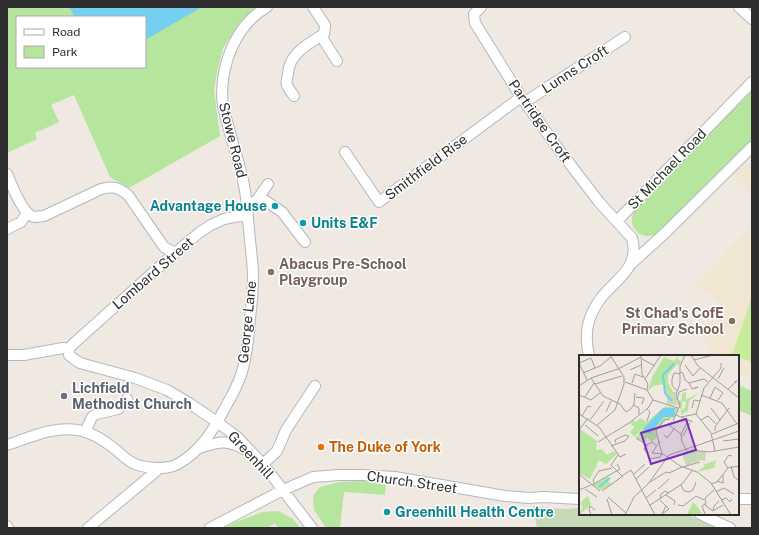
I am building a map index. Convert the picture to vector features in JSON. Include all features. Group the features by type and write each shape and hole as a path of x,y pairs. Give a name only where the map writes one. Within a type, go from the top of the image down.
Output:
{"street":[{"name":"Stowe Road","path":"248,214 244,184 226,117 222,97 222,84 225,65 236,40 244,28 259,12 267,7"},
{"path":"294,96 287,85 288,71 291,63 295,55 302,48 324,34 326,25 313,7"},
{"path":"739,7 752,19"},
{"name":"Partridge Croft","path":"478,10 475,23 523,99 599,202 617,221"},
{"path":"320,36 337,61"},
{"name":"Lunns Croft","path":"523,99 625,36"},
{"name":"St Michael Road","path":"590,355 586,345 587,332 589,320 594,308 602,297 626,272 631,264 634,254 632,238 617,221 752,82"},
{"name":"Smithfield Rise","path":"345,152 380,202 523,99"},
{"name":"St Michael Road","path":"631,264 665,233 752,147"},
{"path":"7,174 21,205 27,213 34,216 44,216 101,189 109,187 120,189 128,195 164,247 175,253"},
{"path":"248,214 252,203 257,200 268,184"},
{"path":"257,200 266,201 282,212 305,242"},
{"path":"7,229 21,222 27,213"},
{"name":"Lombard Street","path":"69,349 200,232 224,219 248,214"},
{"name":"George Lane","path":"199,448 217,422 231,396 241,373 248,344 253,277 248,214"},
{"path":"7,355 24,355 63,348 69,349"},
{"name":"Greenhill","path":"69,349 69,355 80,363 135,378 166,390 189,403 217,422 236,436 263,464 312,528"},
{"path":"263,464 277,451 286,430 315,386"},
{"path":"85,432 92,417 96,414 118,409 127,399"},
{"path":"7,445 46,432 58,429 71,429 98,436 126,459 142,467 160,468 178,464 199,448 226,442 238,446 253,454"},
{"path":"88,528 160,468"},
{"name":"Church Street","path":"210,528 283,490 313,477 362,475 395,477 488,494 530,498 543,497 579,499"},
{"path":"739,499 752,499"},
{"path":"702,515 730,528"}],"shaded area":[{"path":"745,161 752,167 752,195 732,176"},
{"name":"St Chad's CofE Primary School","path":"752,226 752,378 739,373 739,355 709,355 711,348 704,341 720,301 694,286"}],"green space":[{"path":"7,7 258,7 239,24 223,48 214,90 220,136 129,188 110,177 74,95 51,105 59,122 35,133 37,139 7,153"},
{"path":"752,91 752,140 657,234 646,236 637,232 634,229 632,220 637,206"},
{"path":"752,296 752,362 739,357 739,355 732,355"},
{"path":"739,385 752,391 752,416 739,410"},
{"path":"340,482 386,482 385,495 344,492 340,528 326,528 314,510 313,496 320,487"},
{"path":"533,506 563,509 579,508 579,515 688,515 716,528 537,528"},
{"path":"278,511 293,519 301,528 278,528 275,523 267,528 224,528 235,522 263,512"}],"water":[{"path":"69,7 202,7 146,39 146,16 74,16"}],"place":[{"name":"Advantage House","path":"275,206"},
{"name":"Units E&F","path":"303,223"},
{"name":"Abacus Pre-School Playgroup","path":"271,272"},
{"name":"St Chad's CofE Primary School","path":"732,321"},
{"name":"Lichfield Methodist Church","path":"64,396"},
{"name":"The Duke of York","path":"321,447"},
{"name":"Greenhill Health Centre","path":"387,512"}]}
